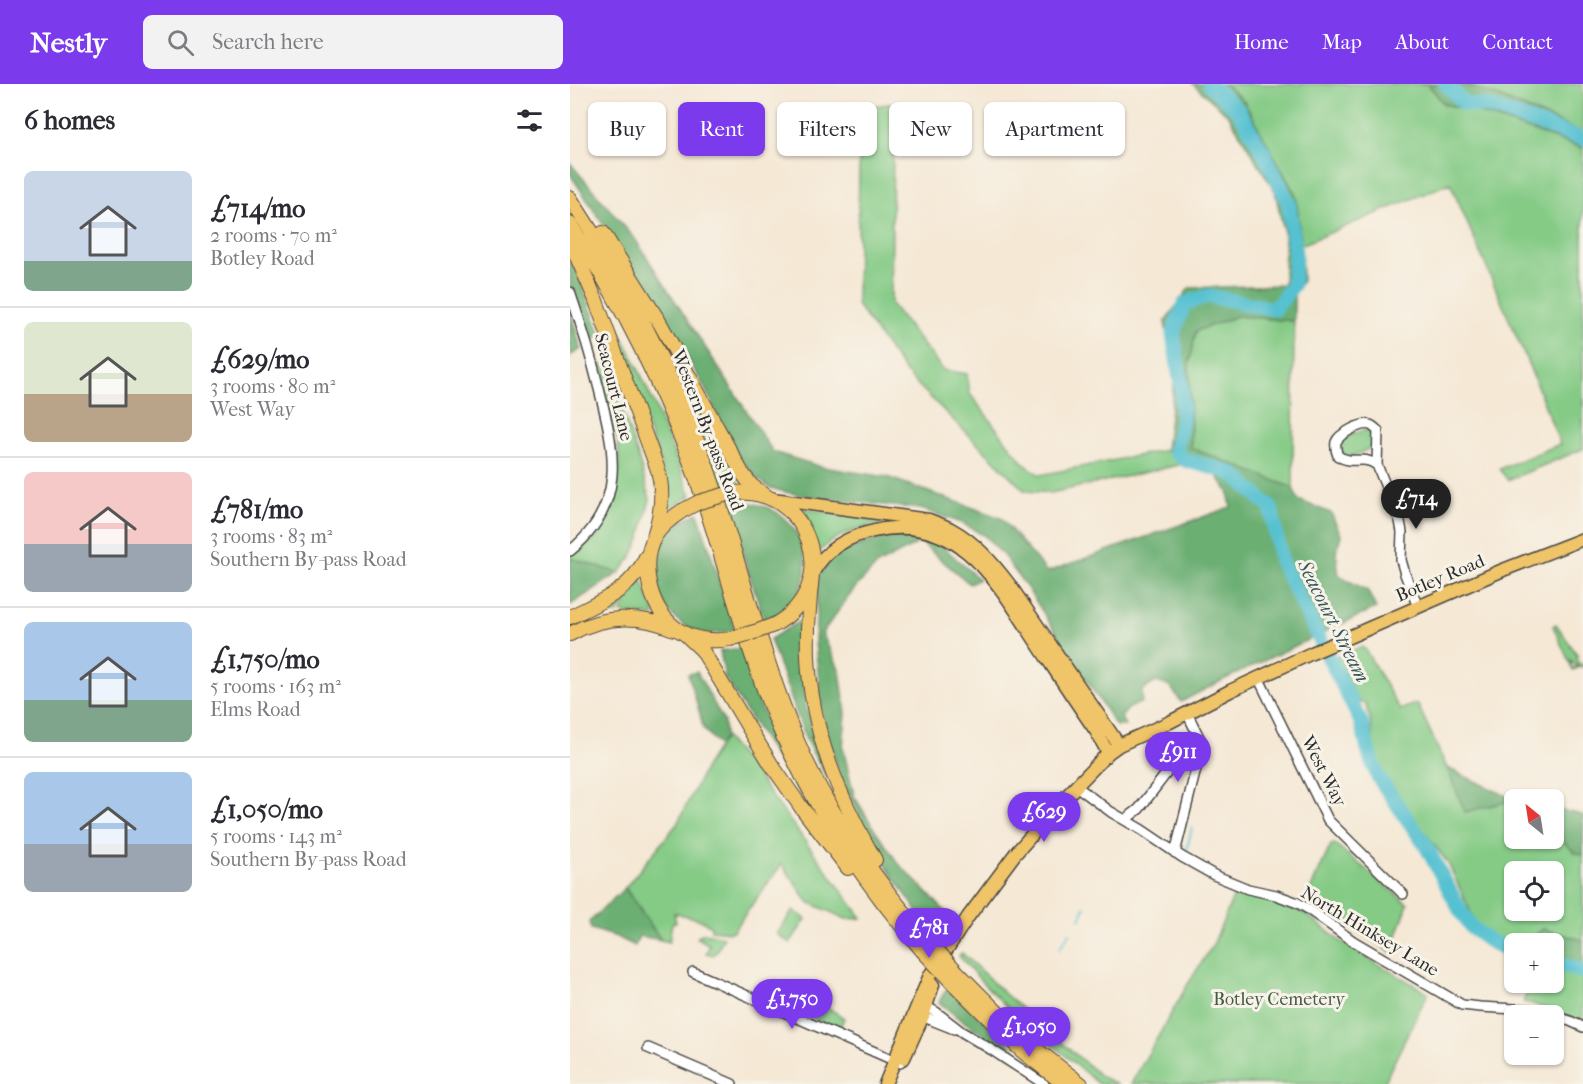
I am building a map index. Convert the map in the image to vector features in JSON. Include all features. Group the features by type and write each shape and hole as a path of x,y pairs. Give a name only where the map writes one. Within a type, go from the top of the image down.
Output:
{"highway":[{"path":"570,191 594,220 645,298 742,473 752,486 780,503 792,514 805,531 811,550 812,574 808,616 808,658 813,702 823,747 839,790 855,823 924,941"},
{"name":"Western By-pass Road","path":"570,198 636,307 684,410 711,478 773,694"},
{"name":"Western By-pass Road","path":"570,224 626,320 673,420 696,477 742,622 773,694"},
{"path":"570,241 591,290 658,470 662,504 651,547 648,576 653,596 664,615 702,650 755,739 801,807 850,869 891,913 924,941"},
{"path":"570,617 627,585 639,572 664,525 682,511 706,500 731,493 752,493 770,498"},
{"path":"570,634 592,624 620,618 646,620 706,639 721,641 730,639 774,625 786,617 800,603 812,574"},
{"path":"773,694 794,760 817,803 849,855 891,913"},
{"path":"773,694 827,799 876,875 924,941 1021,1050 1064,1084"},
{"path":"954,977 1027,1042 1082,1084"}],"main road":[{"path":"770,498 929,520 951,529 969,541 1010,584 1119,745"},
{"path":"812,574 819,562 833,547 870,532 912,528 936,534 953,542 980,563 1000,587 1096,731 1108,753"},
{"name":"Botley Road","path":"1257,677 1583,539"},
{"path":"885,1084 898,1062 920,1009 952,943 968,917 1015,854 1059,803 1108,753 1119,745 1257,677"},
{"path":"894,1084 898,1062"}],"street":[{"name":"Seacourt Lane","path":"570,292 588,343 610,430 613,473 609,493 597,522 570,551"},
{"path":"1377,465 1367,459 1351,461 1343,459 1338,456 1335,449 1336,442 1341,435 1363,424 1372,426 1378,431 1377,465 1400,521 1401,560 1418,607"},
{"name":"West Way","path":"1257,677 1328,820 1402,894"},
{"path":"1175,853 1201,749 1201,741 1187,713"},
{"path":"1125,820 1139,809 1188,745 1201,741"},
{"name":"North Hinksey Lane","path":"1076,786 1111,812 1175,853 1214,875 1308,909 1353,940 1462,1005 1504,1008"},
{"path":"693,972 898,1062"},
{"path":"920,1009 936,1012 962,1032 1044,1084"},
{"name":"North Hinksey Lane","path":"1564,1019 1583,1027"},
{"path":"648,1048 732,1084"}],"green space":[{"path":"1193,84 1225,84 1244,102 1296,196 1302,281 1294,295 1294,321 1237,316 1196,331 1189,365 1191,448 1293,488 1298,500 1331,513 1341,535 1336,552 1339,576 1367,590 1376,608 1181,702 1170,686 1156,682 1142,690 1142,702 1129,708 1121,717 1125,726 1116,726 1028,589 1003,555 985,536 962,523 921,509 789,493 770,488 757,478 738,456 702,383 656,304 570,174 570,163 635,239 773,452 822,467 887,477 1001,518 1047,572 1231,507 1228,491 1215,473 1183,464 1166,450 1174,381 1165,322 1189,288 1284,285 1285,237 1275,191 1229,116"},
{"path":"1225,84 1428,84 1444,104 1471,110 1583,148 1583,449 1508,480 1499,469 1560,444 1530,368 1450,183 1301,245 1296,196 1244,102"},
{"path":"1428,84 1462,84 1492,94 1583,133 1583,148 1471,110 1444,104"},
{"path":"1462,84 1583,84 1583,133 1492,94"},
{"path":"889,104 889,156 893,156 891,304 943,370 967,374 970,394 1023,463 1040,475 1166,450 1183,464 1051,493 1025,491 906,373 857,305 859,161 860,156 877,156 877,105"},
{"path":"570,259 579,276 601,336 591,340 570,284"},
{"path":"600,294 631,353 655,406 691,496 668,508 669,496 662,468"},
{"path":"570,309 581,349 570,356"},
{"path":"1237,316 1294,321 1293,488 1191,448 1189,365 1196,331"},
{"path":"597,360 609,373 637,453 650,499 640,539 631,558 619,573 570,558 594,539 612,505 619,474 618,442"},
{"path":"671,360 712,438 740,483 720,486"},
{"path":"1363,430 1370,432 1372,436 1371,448 1350,457 1341,454 1339,445 1345,437"},
{"path":"747,502 769,508 790,524 797,534 805,558 803,584 797,596 787,608 765,622 726,504"},
{"path":"797,508 882,520 883,524 847,533 831,541 817,554 795,511"},
{"path":"698,513 735,630 710,633 694,630 681,623 670,613 656,588 655,560 659,547 674,527"},
{"path":"884,537 915,537 941,545 979,579 970,584 920,542 877,565 855,588 822,633 840,671 846,713 843,748 854,796 898,863 946,912 938,935 920,915 888,869 847,792 825,729 821,703 815,642 818,577 829,562 844,550"},
{"path":"570,558 619,573 570,605"},
{"path":"641,577 654,616 622,613 622,609 640,583 636,580"},
{"path":"633,583 635,585 618,613 581,622 578,616"},
{"path":"801,620 806,706 827,779 806,740 770,639"},
{"path":"1556,624 1578,656 1576,658 1579,665 1572,664 1569,660 1571,665 1553,626"},
{"path":"1361,647 1365,649 1400,710 1417,703 1447,768 1504,795 1504,849 1564,849 1564,811 1583,815 1583,940 1543,929 1538,933 1504,933 1504,944 1492,938 1476,924 1448,863 1389,786 1375,763 1370,718 1366,704 1358,701 1336,657"},
{"path":"741,648 760,705 813,812 725,678 720,651"},
{"path":"697,672 724,722 725,737 719,746 703,728 688,674"},
{"path":"725,737 754,772 862,918 846,919 808,902 782,864 733,931 711,930 711,926 699,919 674,913 676,922 672,923 669,942 661,940 625,888 677,824 706,766"},
{"path":"1447,768 1504,795 1504,802 1465,812"},
{"path":"1564,811 1583,815 1583,855 1574,852 1564,842"},
{"path":"1335,844 1408,904 1391,952 1320,907 1305,901 1331,845"},
{"path":"625,888 661,940 639,936 635,946 617,937 591,929 589,922"},
{"name":"Botley Cemetery","path":"1235,893 1298,910 1343,943 1428,993 1384,1084 1131,1084 1213,945"},
{"path":"793,910 806,919 790,943 777,934"},
{"path":"1543,929 1558,933 1538,933"},
{"path":"704,933 724,937 713,955 706,953 710,945 697,938"},
{"path":"1564,935 1583,940 1583,972 1564,965"},
{"path":"962,953 1006,995 1102,1077 1118,1084 1099,1084 1005,1005 959,956"},
{"path":"1564,969 1583,976 1583,1023 1564,1016 1564,1005 1536,1005 1523,1002 1527,993 1564,993"},
{"path":"947,988 1054,1084 997,1048 998,1045 939,1002"},
{"path":"821,1003 844,1018 839,1030 811,1017 813,1008"}],"waterway":[{"name":"Seacourt Stream","path":"1209,84 1239,111 1265,155 1289,204 1295,255 1293,285 1275,309 1208,296 1184,304 1173,334 1182,391 1182,421 1175,452 1185,460 1232,473 1271,508 1281,562 1361,722 1378,777 1426,846 1472,928 1504,948"},
{"path":"1446,84 1465,104 1489,107 1583,139"},
{"path":"1186,853 1192,827"},
{"path":"1080,919 1085,907"},
{"path":"1059,949 1070,933"},
{"name":"Seacourt Stream","path":"1564,965 1583,972"}]}
